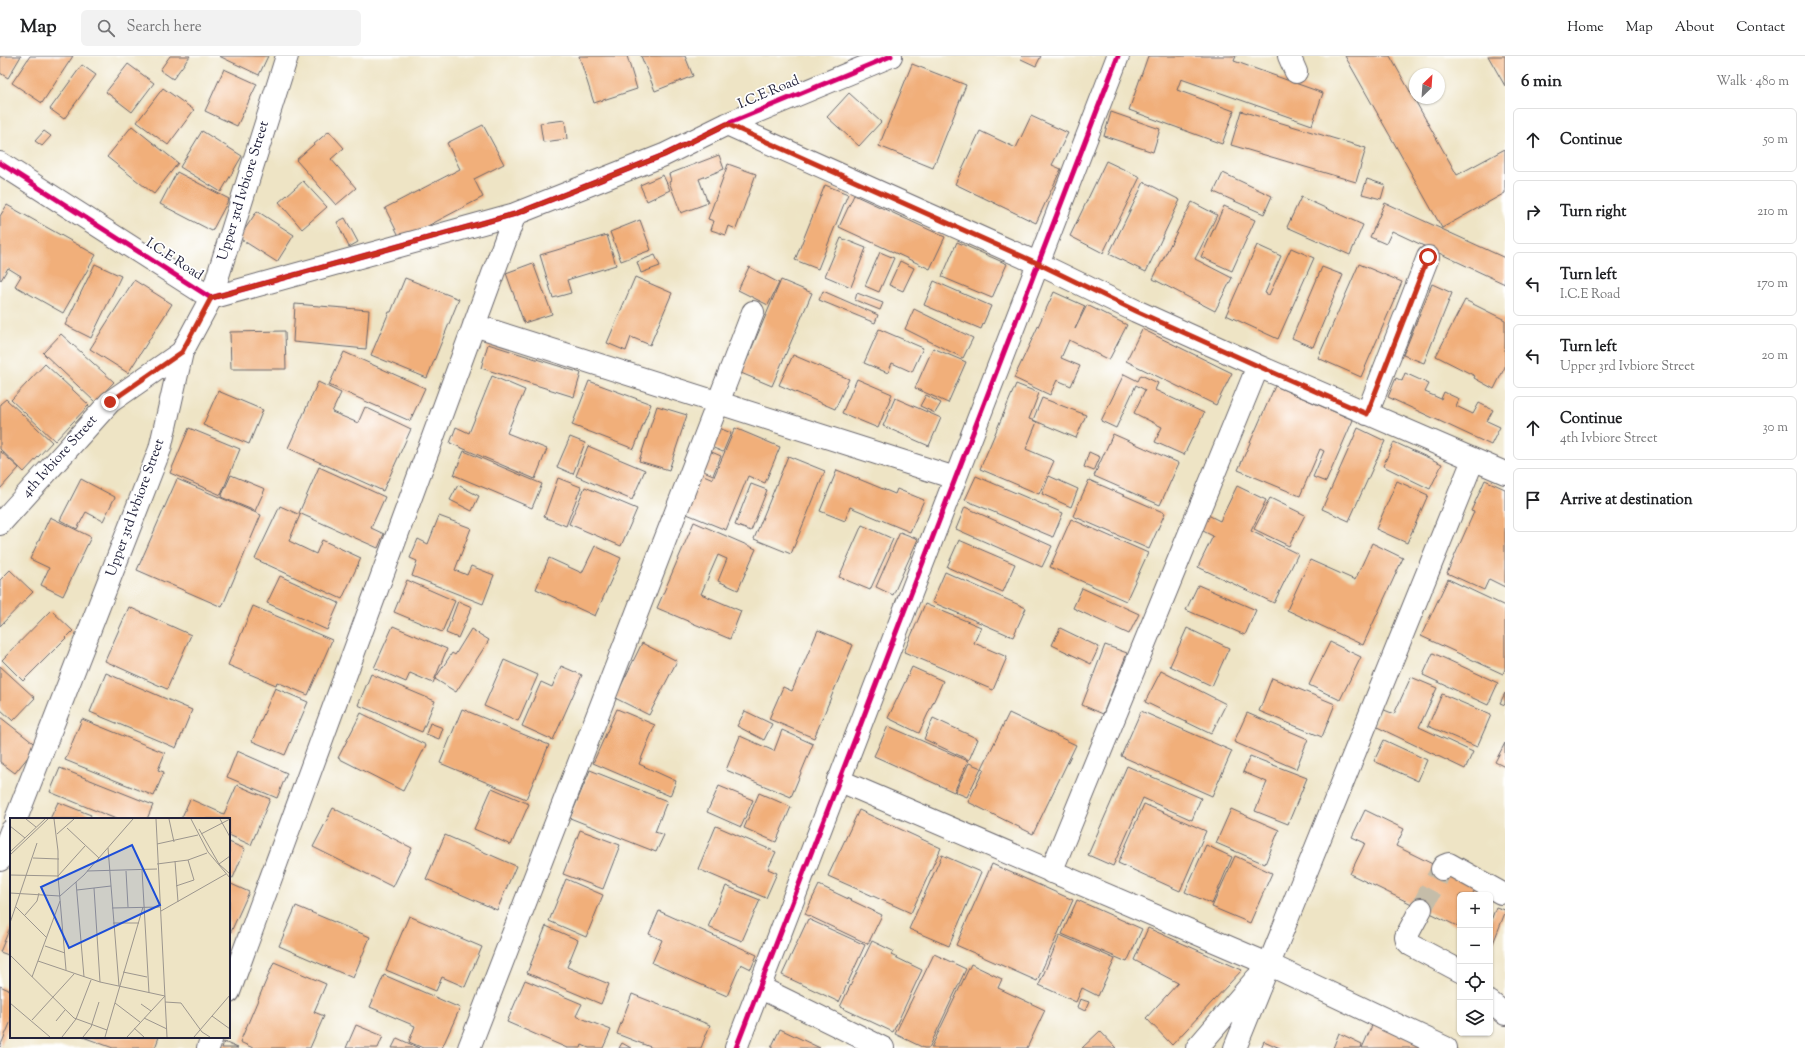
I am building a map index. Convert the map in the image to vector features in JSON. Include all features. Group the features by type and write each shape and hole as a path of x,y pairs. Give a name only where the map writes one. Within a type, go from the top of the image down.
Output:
{"street":[{"name":"Upper 3rd Ivbiore Street","path":"16,818 160,449 182,352 211,298 287,56"},
{"name":"I.C.E Road","path":"0,163 211,298 515,214 664,155 727,124 890,56"},
{"path":"736,1048 1037,263 1118,56"},
{"path":"727,124 1037,263 1136,311 1258,366 1505,473"},
{"path":"230,989 515,214"},
{"path":"1367,414 1428,257"},
{"path":"468,1048 753,312"},
{"path":"474,325 955,478"},
{"name":"4th Ivbiore Street","path":"0,524 110,402 182,352"},
{"path":"1051,872 1258,366"},
{"path":"1235,1048 1473,460"},
{"path":"838,780 1268,964 1446,1048"},
{"path":"0,860 10,834"},
{"path":"1442,869 1444,866 1449,864 1499,896"},
{"path":"1421,909 1406,936 1407,941 1457,969"},
{"path":"1197,1048 1268,964"},
{"path":"759,987 883,1048"},
{"path":"1493,1004 1505,1014"},
{"path":"208,1048 212,1038"}],"building":[{"path":"0,56 21,56 8,78 0,73"},
{"path":"30,56 73,56 42,103 12,83"},
{"path":"170,56 190,56 173,79 160,70"},
{"path":"219,56 268,56 259,75"},
{"path":"579,56 627,56 637,89 594,103"},
{"path":"641,56 685,56 693,76 655,91"},
{"path":"1022,56 1041,56 1036,66 1021,59"},
{"path":"1148,56 1236,56 1234,61 1323,93 1312,125 1181,79 1177,90 1234,111 1222,144 1129,110"},
{"path":"1345,56 1390,56 1409,90 1409,104 1417,104 1457,175 1505,149 1505,193 1442,228"},
{"path":"1488,56 1505,56 1505,86"},
{"path":"128,64 154,83 132,112 106,92"},
{"path":"912,64 966,85 933,168 879,146"},
{"path":"82,65 96,75 64,119 50,109"},
{"path":"224,69 257,84 237,126 205,111"},
{"path":"163,88 194,110 168,145 137,122"},
{"path":"849,93 881,122 859,146 827,117"},
{"path":"1241,111 1366,148 1356,182 1231,145"},
{"path":"1111,112 1160,129 1153,152 1104,136"},
{"path":"1031,116 1068,133 1052,165 1061,169 1036,223 955,184 980,131 1016,148"},
{"path":"565,120 567,139 543,142 540,123"},
{"path":"483,125 504,164 474,179 483,197 401,240 385,208 460,169 447,143"},
{"path":"132,126 178,163 154,194 107,157"},
{"path":"44,131 51,136 42,146 35,141"},
{"path":"202,131 242,156 221,192 180,167"},
{"path":"329,131 344,148 331,159 356,188 336,205 296,160"},
{"path":"719,155 724,169 699,179 708,203 681,213 669,182 671,181 669,174"},
{"path":"1106,161 1140,177 1103,253 1070,236"},
{"path":"728,164 756,174 736,229 729,226 726,235 711,230 714,221 708,219"},
{"path":"177,172 229,199 212,231 160,204"},
{"path":"1223,173 1272,196 1264,214 1214,192"},
{"path":"663,175 670,190 647,201 640,185"},
{"path":"1367,179 1385,185 1381,199 1362,194"},
{"path":"303,181 327,207 302,229 279,202"},
{"path":"1144,182 1180,200 1146,272 1109,254"},
{"path":"825,185 848,194 818,269 795,260"},
{"path":"854,195 945,237 930,269 839,227"},
{"path":"1301,197 1363,225 1350,255 1287,227"},
{"path":"1192,202 1217,215 1195,259 1232,278 1215,311 1153,279"},
{"path":"1385,203 1505,258 1505,284 1392,231 1386,244 1370,237"},
{"path":"7,205 96,255 63,313 15,286 21,276 8,268 1,280 0,279 0,216"},
{"path":"1224,206 1255,220 1232,271 1201,257"},
{"path":"257,211 294,235 277,262 239,238"},
{"path":"345,218 358,242 349,247 337,222"},
{"path":"640,220 651,250 621,261 610,232"},
{"path":"607,235 616,265 567,280 571,293 553,298 540,255"},
{"path":"841,238 866,248 851,287 825,276"},
{"path":"957,242 1007,264 992,298 942,277"},
{"path":"1257,245 1281,256 1265,293 1269,295 1291,248 1314,258 1278,339 1226,315"},
{"path":"880,252 894,258 879,292 865,286"},
{"path":"655,255 660,266 641,273 637,262"},
{"path":"900,261 914,268 903,291 889,285"},
{"path":"533,263 552,314 524,323 506,273"},
{"path":"95,264 121,276 91,338 65,325"},
{"path":"1359,264 1402,282 1361,377 1318,358"},
{"path":"749,267 779,283 768,305 738,290"},
{"path":"1322,267 1343,275 1313,347 1292,338"},
{"path":"635,277 672,293 650,345 631,337 626,351 607,343"},
{"path":"405,278 459,299 427,378 371,355"},
{"path":"134,280 172,304 128,373 90,349"},
{"path":"781,280 812,293 772,386 741,373"},
{"path":"934,281 991,306 981,329 924,305"},
{"path":"1432,284 1452,293 1424,363 1403,355"},
{"path":"823,291 878,315 875,323 819,300"},
{"path":"1054,292 1085,306 1075,329 1087,305 1127,325 1109,360 1069,340 1061,358 1080,366 1071,386 1057,380 1050,395 1014,378"},
{"path":"857,293 883,303 880,310 855,300"},
{"path":"1465,300 1505,320 1505,367 1494,389 1474,378 1475,376 1436,356"},
{"path":"295,304 369,310 366,349 293,342"},
{"path":"914,309 973,338 963,358 905,329"},
{"path":"879,329 923,348 912,372 892,363 888,373 864,363"},
{"path":"1142,329 1232,373 1216,405 1126,361"},
{"path":"285,331 286,369 231,369 230,332"},
{"path":"61,334 114,382 95,402 43,353"},
{"path":"488,344 581,373 574,397 481,368"},
{"path":"933,348 966,362 948,403 915,388"},
{"path":"344,352 425,388 410,421 329,385"},
{"path":"793,355 849,379 835,409 779,385"},
{"path":"45,364 89,405 55,441 11,400"},
{"path":"1405,373 1429,384 1425,392 1441,399 1444,392 1459,399 1456,406 1473,414 1479,403 1493,410 1487,421 1500,427 1491,445 1388,397 1396,378 1402,381"},
{"path":"1124,374 1138,381 1141,375 1158,383 1155,390 1204,413 1184,455 1155,442 1162,427 1134,413 1145,390 1136,385 1116,428 1101,421"},
{"path":"492,376 525,390 507,433 547,449 535,479 450,443 456,427 469,433"},
{"path":"857,379 892,394 878,428 842,413"},
{"path":"589,381 651,404 634,449 572,425"},
{"path":"318,382 341,393 332,412 358,423 365,407 411,429 383,491 288,448"},
{"path":"1016,384 1039,393 1029,419 1037,422 1026,449 1054,461 1039,494 980,469"},
{"path":"1275,386 1353,420 1326,482 1313,477 1324,451 1320,449 1300,496 1238,470"},
{"path":"218,391 263,410 249,444 203,425"},
{"path":"926,395 941,403 935,413 920,406"},
{"path":"895,398 941,418 929,446 883,426"},
{"path":"1042,398 1086,415 1076,438 1033,420"},
{"path":"6,399 52,442 24,472 0,449 0,404"},
{"path":"657,406 687,415 669,470 639,461"},
{"path":"717,427 731,433 723,452 709,446"},
{"path":"189,428 240,449 221,495 170,473"},
{"path":"735,428 780,447 765,483 748,476 726,530 682,512 699,473 713,479"},
{"path":"1358,428 1385,441 1349,521 1322,509"},
{"path":"1113,434 1179,463 1160,505 1094,476"},
{"path":"570,437 585,443 573,474 557,467"},
{"path":"1394,442 1442,464 1430,489 1383,466"},
{"path":"588,446 645,470 632,500 576,476"},
{"path":"707,450 721,456 713,475 699,469"},
{"path":"0,451 19,468 0,489"},
{"path":"464,451 542,484 532,508 454,475"},
{"path":"1089,452 1100,457 1094,471 1084,467"},
{"path":"788,456 825,471 791,554 754,539"},
{"path":"319,467 385,497 371,528 384,534 378,548 299,513"},
{"path":"837,470 895,494 897,489 924,500 910,532 850,507 845,521 820,511"},
{"path":"231,475 265,489 255,511 221,497"},
{"path":"976,476 1063,513 1053,537 965,500"},
{"path":"1049,476 1078,489 1071,507 1042,494"},
{"path":"558,478 581,487 566,526 544,517"},
{"path":"81,479 115,497 103,521 86,512 77,529 60,520"},
{"path":"177,479 261,515 222,607 137,570"},
{"path":"1089,480 1165,513 1149,549 1073,516"},
{"path":"1485,480 1505,489 1505,587 1489,579 1484,590 1447,573 1474,512 1471,511"},
{"path":"1397,481 1428,495 1407,543 1376,529"},
{"path":"751,484 767,490 751,531 735,525"},
{"path":"458,485 479,496 472,511 450,500"},
{"path":"1237,486 1266,500 1251,531 1298,554 1274,603 1198,567 1213,536 1199,529 1206,514 1220,521"},
{"path":"585,487 637,509 621,546 569,524"},
{"path":"1270,498 1305,515 1289,546 1254,529"},
{"path":"280,506 300,515 289,541 316,554 322,540 361,558 342,599 255,559"},
{"path":"965,507 1052,546 1042,567 956,529"},
{"path":"439,516 471,528 455,570 467,575 471,566 494,575 483,604 412,576 417,561 410,558 418,539 428,544"},
{"path":"50,517 91,537 63,596 41,585 49,568 30,559"},
{"path":"1071,519 1148,553 1126,601 1050,567"},
{"path":"694,522 756,549 738,590 718,581 727,559 718,555 701,594 741,611 730,639 657,608"},
{"path":"862,525 893,539 870,590 839,577"},
{"path":"900,532 918,539 893,595 876,587"},
{"path":"959,540 1015,564 1003,592 947,567"},
{"path":"1372,543 1403,558 1363,645 1287,610 1310,560 1355,580"},
{"path":"595,546 621,558 595,616 536,589 549,558 582,573"},
{"path":"10,570 33,592 0,626 0,580"},
{"path":"945,572 1026,608 1013,637 932,602"},
{"path":"280,576 339,603 327,630 267,603"},
{"path":"1448,579 1505,606 1505,669 1503,674 1421,636"},
{"path":"407,580 455,601 442,632 394,612"},
{"path":"1198,585 1256,610 1245,635 1186,610"},
{"path":"1082,588 1139,614 1129,634 1073,608"},
{"path":"458,601 472,607 458,638 446,633"},
{"path":"925,604 981,627 974,643 1007,657 993,690 904,652"},
{"path":"253,606 332,640 308,695 277,682 276,685 228,665"},
{"path":"129,607 191,635 167,689 105,661"},
{"path":"51,610 73,631 23,681 2,660"},
{"path":"393,626 447,649 433,683 410,673 406,682 374,668"},
{"path":"1060,628 1099,647 1091,664 1052,645"},
{"path":"1187,628 1229,648 1212,686 1170,666"},
{"path":"471,629 489,640 456,692 435,679 452,653 455,655"},
{"path":"818,630 853,645 814,738 769,719 783,687 792,691"},
{"path":"1330,642 1361,657 1340,700 1309,685"},
{"path":"642,643 677,661 649,715 615,698"},
{"path":"1105,645 1127,653 1103,714 1082,705"},
{"path":"1433,653 1498,683 1488,705 1423,675"},
{"path":"504,660 538,675 518,721 484,706"},
{"path":"0,666 35,698 13,721 0,709"},
{"path":"561,666 582,675 553,740 522,726 541,682 552,687"},
{"path":"912,667 943,681 919,733 888,718"},
{"path":"1161,671 1226,704 1211,734 1145,702"},
{"path":"106,673 192,710 176,748 90,712"},
{"path":"371,674 435,701 422,732 358,705"},
{"path":"1411,677 1437,688 1419,727 1473,752 1465,769 1375,726 1382,709 1394,714"},
{"path":"1272,678 1335,704 1322,737 1259,711"},
{"path":"275,688 308,702 285,755 252,741"},
{"path":"1505,693 1505,705 1500,703"},
{"path":"1442,694 1491,715 1477,747 1428,726"},
{"path":"462,709 549,745 526,799 440,763"},
{"path":"617,709 655,725 639,764 676,781 670,796 593,763"},
{"path":"745,711 772,724 764,740 737,726"},
{"path":"1141,711 1232,751 1212,796 1121,756"},
{"path":"361,713 426,745 403,791 338,758"},
{"path":"1009,713 1076,745 1033,834 968,802 984,769 982,768"},
{"path":"1247,713 1308,739 1296,769 1234,742"},
{"path":"0,717 37,746 15,773 0,762"},
{"path":"933,718 978,739 969,760 924,739"},
{"path":"82,719 165,753 158,770 164,772 154,796 65,760"},
{"path":"430,723 443,728 439,739 426,734"},
{"path":"888,726 968,761 954,792 874,756"},
{"path":"782,730 813,744 791,797 726,770 740,736 774,751"},
{"path":"1384,740 1427,760 1418,781 1374,761"},
{"path":"1505,743 1505,767 1495,762"},
{"path":"237,751 287,773 277,798 227,777"},
{"path":"1250,756 1307,778 1288,824 1255,811 1267,782 1243,772"},
{"path":"969,763 981,768 967,797 955,792"},
{"path":"1127,766 1201,798 1192,820 1143,798 1113,866 1088,855"},
{"path":"60,768 153,805 147,818 114,818 50,792"},
{"path":"590,770 667,801 655,832 664,835 656,852 570,818"},
{"path":"237,785 270,799 251,845 230,835 230,818 181,818 190,799 224,814"},
{"path":"719,786 753,800 741,827 707,812"},
{"path":"492,788 529,804 511,845 474,829"},
{"path":"759,793 791,807 776,842 744,828"},
{"path":"58,802 91,815 90,818 50,818"},
{"path":"1144,804 1206,831 1180,891 1118,863"},
{"path":"333,808 412,848 393,887 313,847"},
{"path":"1231,809 1279,830 1265,864 1216,843"},
{"path":"859,810 941,848 911,913 828,876"},
{"path":"1365,810 1404,829 1396,846 1477,886 1474,892 1457,892 1457,926 1350,874 1365,843 1352,837"},
{"path":"716,826 776,852 768,869 777,873 766,898 698,869"},
{"path":"580,830 620,845 603,889 563,874"},
{"path":"445,835 516,866 497,910 426,879"},
{"path":"230,842 245,849 233,878 230,876"},
{"path":"1206,845 1232,857 1212,904 1185,892"},
{"path":"942,855 981,872 949,946 909,929"},
{"path":"1235,856 1272,873 1250,923 1212,907"},
{"path":"992,864 1073,900 1037,981 956,945"},
{"path":"566,879 603,895 586,937 549,921"},
{"path":"230,883 249,892 230,934"},
{"path":"819,885 882,915 868,944 805,914"},
{"path":"726,886 760,900 742,941 708,927"},
{"path":"1077,900 1142,929 1127,962 1062,934"},
{"path":"296,906 370,937 353,978 279,946"},
{"path":"1496,907 1505,910 1493,943 1493,928 1493,915"},
{"path":"659,911 757,955 751,969 741,964 727,996 652,963 662,940 649,934"},
{"path":"409,916 482,947 465,987 442,977 436,991 386,970"},
{"path":"808,919 865,945 839,1002 782,975"},
{"path":"546,926 578,940 567,967 609,984 601,1004 527,973"},
{"path":"10,927 10,956 0,952"},
{"path":"1148,928 1242,970 1172,1045 1146,1018 1178,983 1134,960"},
{"path":"1060,935 1115,959 1098,996 1082,988 1076,1002 1039,985"},
{"path":"872,941 893,951 891,955 922,970 893,1032 840,1007"},
{"path":"934,954 966,969 929,1048 924,1048 895,1034"},
{"path":"274,962 326,984 314,1012 324,1016 310,1048 253,1048 240,1042"},
{"path":"971,964 1002,979 998,988 1045,1010 1027,1048 931,1048"},
{"path":"384,975 460,1008 442,1048 423,1048 409,1042 415,1026 370,1007"},
{"path":"525,980 582,1004 576,1016 611,1030 603,1048 589,1048 582,1045 581,1048 567,1048 507,1022"},
{"path":"0,986 10,991 10,1023 0,1047"},
{"path":"632,994 710,1025 701,1048 653,1048 617,1034"},
{"path":"1080,999 1089,1002 1085,1011 1077,1007"},
{"path":"1374,1021 1432,1048 1362,1048"},
{"path":"356,1025 383,1036 378,1048 346,1048"},
{"path":"780,1029 820,1048 771,1048"},
{"path":"1100,1031 1116,1048 1082,1048"},
{"path":"1339,1033 1362,1044 1361,1048 1333,1048"},
{"path":"86,1038 159,1038 155,1048 113,1048"},
{"path":"397,1038 419,1048 392,1048"},
{"path":"1264,1041 1280,1048 1261,1048"},
{"path":"224,1042 238,1048 222,1048"},
{"path":"622,1043 631,1048 619,1048"}],"tunnel":[{"path":"1421,909 1442,869"}],"cycle path":[{"path":"0,163 211,298 515,214 664,155 727,124 891,56"},
{"path":"736,1048 1118,56"}],"route":[{"path":"110,402 182,352 211,298 515,214 664,155 727,124 1037,263 1136,311 1367,414 1428,257"}]}
